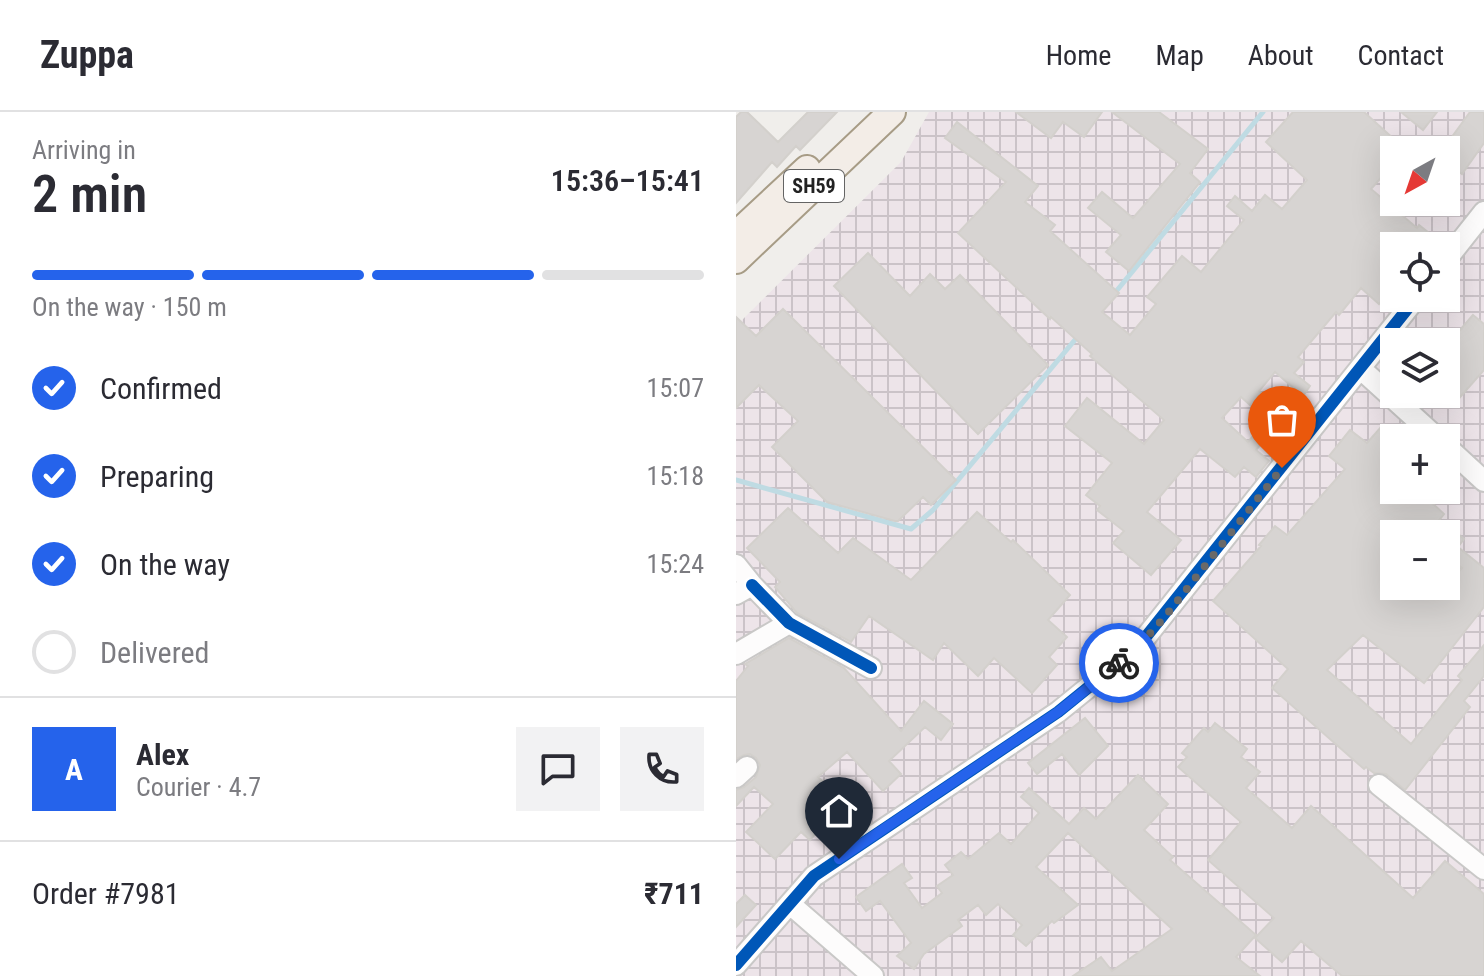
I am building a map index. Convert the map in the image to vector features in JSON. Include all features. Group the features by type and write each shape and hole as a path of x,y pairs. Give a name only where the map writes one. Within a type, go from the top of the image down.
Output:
{"main road":[{"name":"SH59","path":"736,235 868,112"},
{"name":"SH59","path":"736,260 892,112"}],"street":[{"path":"1460,242 1484,212"},
{"path":"736,965 814,876 1058,712 1137,648 1405,312"},
{"path":"1361,369 1422,424"},
{"path":"1460,459 1484,481"},
{"path":"736,565 744,589 789,623 871,668"},
{"path":"736,654 789,623"},
{"path":"1379,785 1484,869"},
{"path":"790,904 873,976"}],"shaded area":[{"path":"929,112 1484,112 1484,976 736,976 736,326 901,162"}],"building":[{"path":"741,112 747,112 778,142 808,112 837,112 800,150 796,146 777,167 772,162 736,203 736,117"},
{"path":"1016,112 1102,112 1084,137 1063,122 1051,138"},
{"path":"1112,112 1159,112 1208,149 1190,173 1200,182 1129,271 1106,252 1121,235 1088,208 1102,192 1133,218 1180,164"},
{"path":"1293,112 1364,112 1391,136 1380,136 1380,179 1371,189 1380,197 1380,216 1403,216 1417,228 1419,225 1428,232 1380,232 1380,303 1361,288 1298,357 1304,362 1294,373 1310,386 1303,396 1275,372 1259,391 1269,399 1258,412 1241,397 1222,418 1248,442 1258,430 1266,438 1256,450 1269,461 1256,477 1244,467 1235,477 1200,449 1147,512 1181,540 1151,575 1113,543 1124,531 1097,510 1100,506 1086,495 1112,463 1065,426 1087,398 1144,444 1164,420 958,233 1006,182 945,138 957,122 1038,186 1025,202 1055,225 1050,231 1119,293 1102,312 1130,335 1156,304 1147,297 1182,256 1201,272 1244,220 1227,206 1235,196 1252,211 1265,195 1282,209 1307,180 1266,142"},
{"path":"1401,112 1437,112 1423,130"},
{"path":"1470,112 1484,112 1484,143 1462,174 1460,136 1453,136"},
{"path":"868,253 910,296 930,274 945,289 960,275 1048,365 978,434 834,286"},
{"path":"783,309 956,480 931,505 923,497 895,521 827,502 772,447 798,421 759,385 736,408 736,317 756,336"},
{"path":"1473,315 1484,324 1484,370 1460,397 1460,330"},
{"path":"1380,428 1380,504 1433,504 1444,514 1439,520 1380,520 1380,600 1460,600 1460,549 1484,568 1484,607 1424,683 1363,635 1327,670 1411,744 1462,680 1458,676 1484,645 1484,676 1464,701 1470,707 1405,790 1386,774 1364,769 1272,688 1288,669 1213,601 1275,526 1287,535 1345,469 1329,456 1350,430 1367,443"},
{"path":"788,508 838,553 853,538 911,580 977,512 1011,542 1013,540 1070,595 1048,620 1067,637 1049,657 1057,665 1032,693 994,658 978,676 944,643 933,660 869,616 851,642 797,613 775,587 780,582 747,548"},
{"path":"789,638 844,668 901,731 924,701 953,724 941,740 925,727 889,761 901,774 883,791 847,752 818,777 828,786 807,808 825,823 810,840 801,832 775,859 746,832 773,804 754,787 736,806 736,790 756,777 760,765 750,754 736,759 736,681 748,666 745,664"},
{"path":"1085,718 1108,746 1079,775 1062,754 1037,774 1028,763"},
{"path":"1215,723 1247,749 1241,757 1260,772 1246,788 1292,828 1311,806 1413,898 1445,861 1484,894 1484,976 1342,976 1301,941 1282,962 1255,938 1274,918 1208,860 1241,822 1178,767 1187,757 1182,753 1204,728 1208,732"},
{"path":"1138,775 1168,804 1144,830 1173,857 1170,860 1256,935 1236,957 1260,976 1073,976 1101,957 1112,971 1172,929 1068,833 1036,867 1078,905 1054,923 1052,921 1026,946 1013,935 1022,925 998,904 986,915 978,905 958,920 962,926 924,954 914,969 897,956 911,943 880,901 866,911 856,897 902,864 912,878 904,883 922,908 942,893 937,886 953,875 945,865 961,852 968,859 999,833 1011,844 1039,813 1021,797 1029,788 1069,824 1084,808 1096,819"},
{"path":"745,895 756,905 736,927 736,904"}],"waterway":[{"path":"1114,294 1263,112"},
{"path":"736,480 911,529 933,510 1079,335"}],"cycle path":[{"path":"736,965 814,876 1058,712 1137,648 1405,312"},
{"path":"752,585 789,623 871,668"}],"way so far":[{"path":"1119,663 1164,618 1282,468"}],"route":[{"path":"839,859 1058,712 1119,663"}]}
